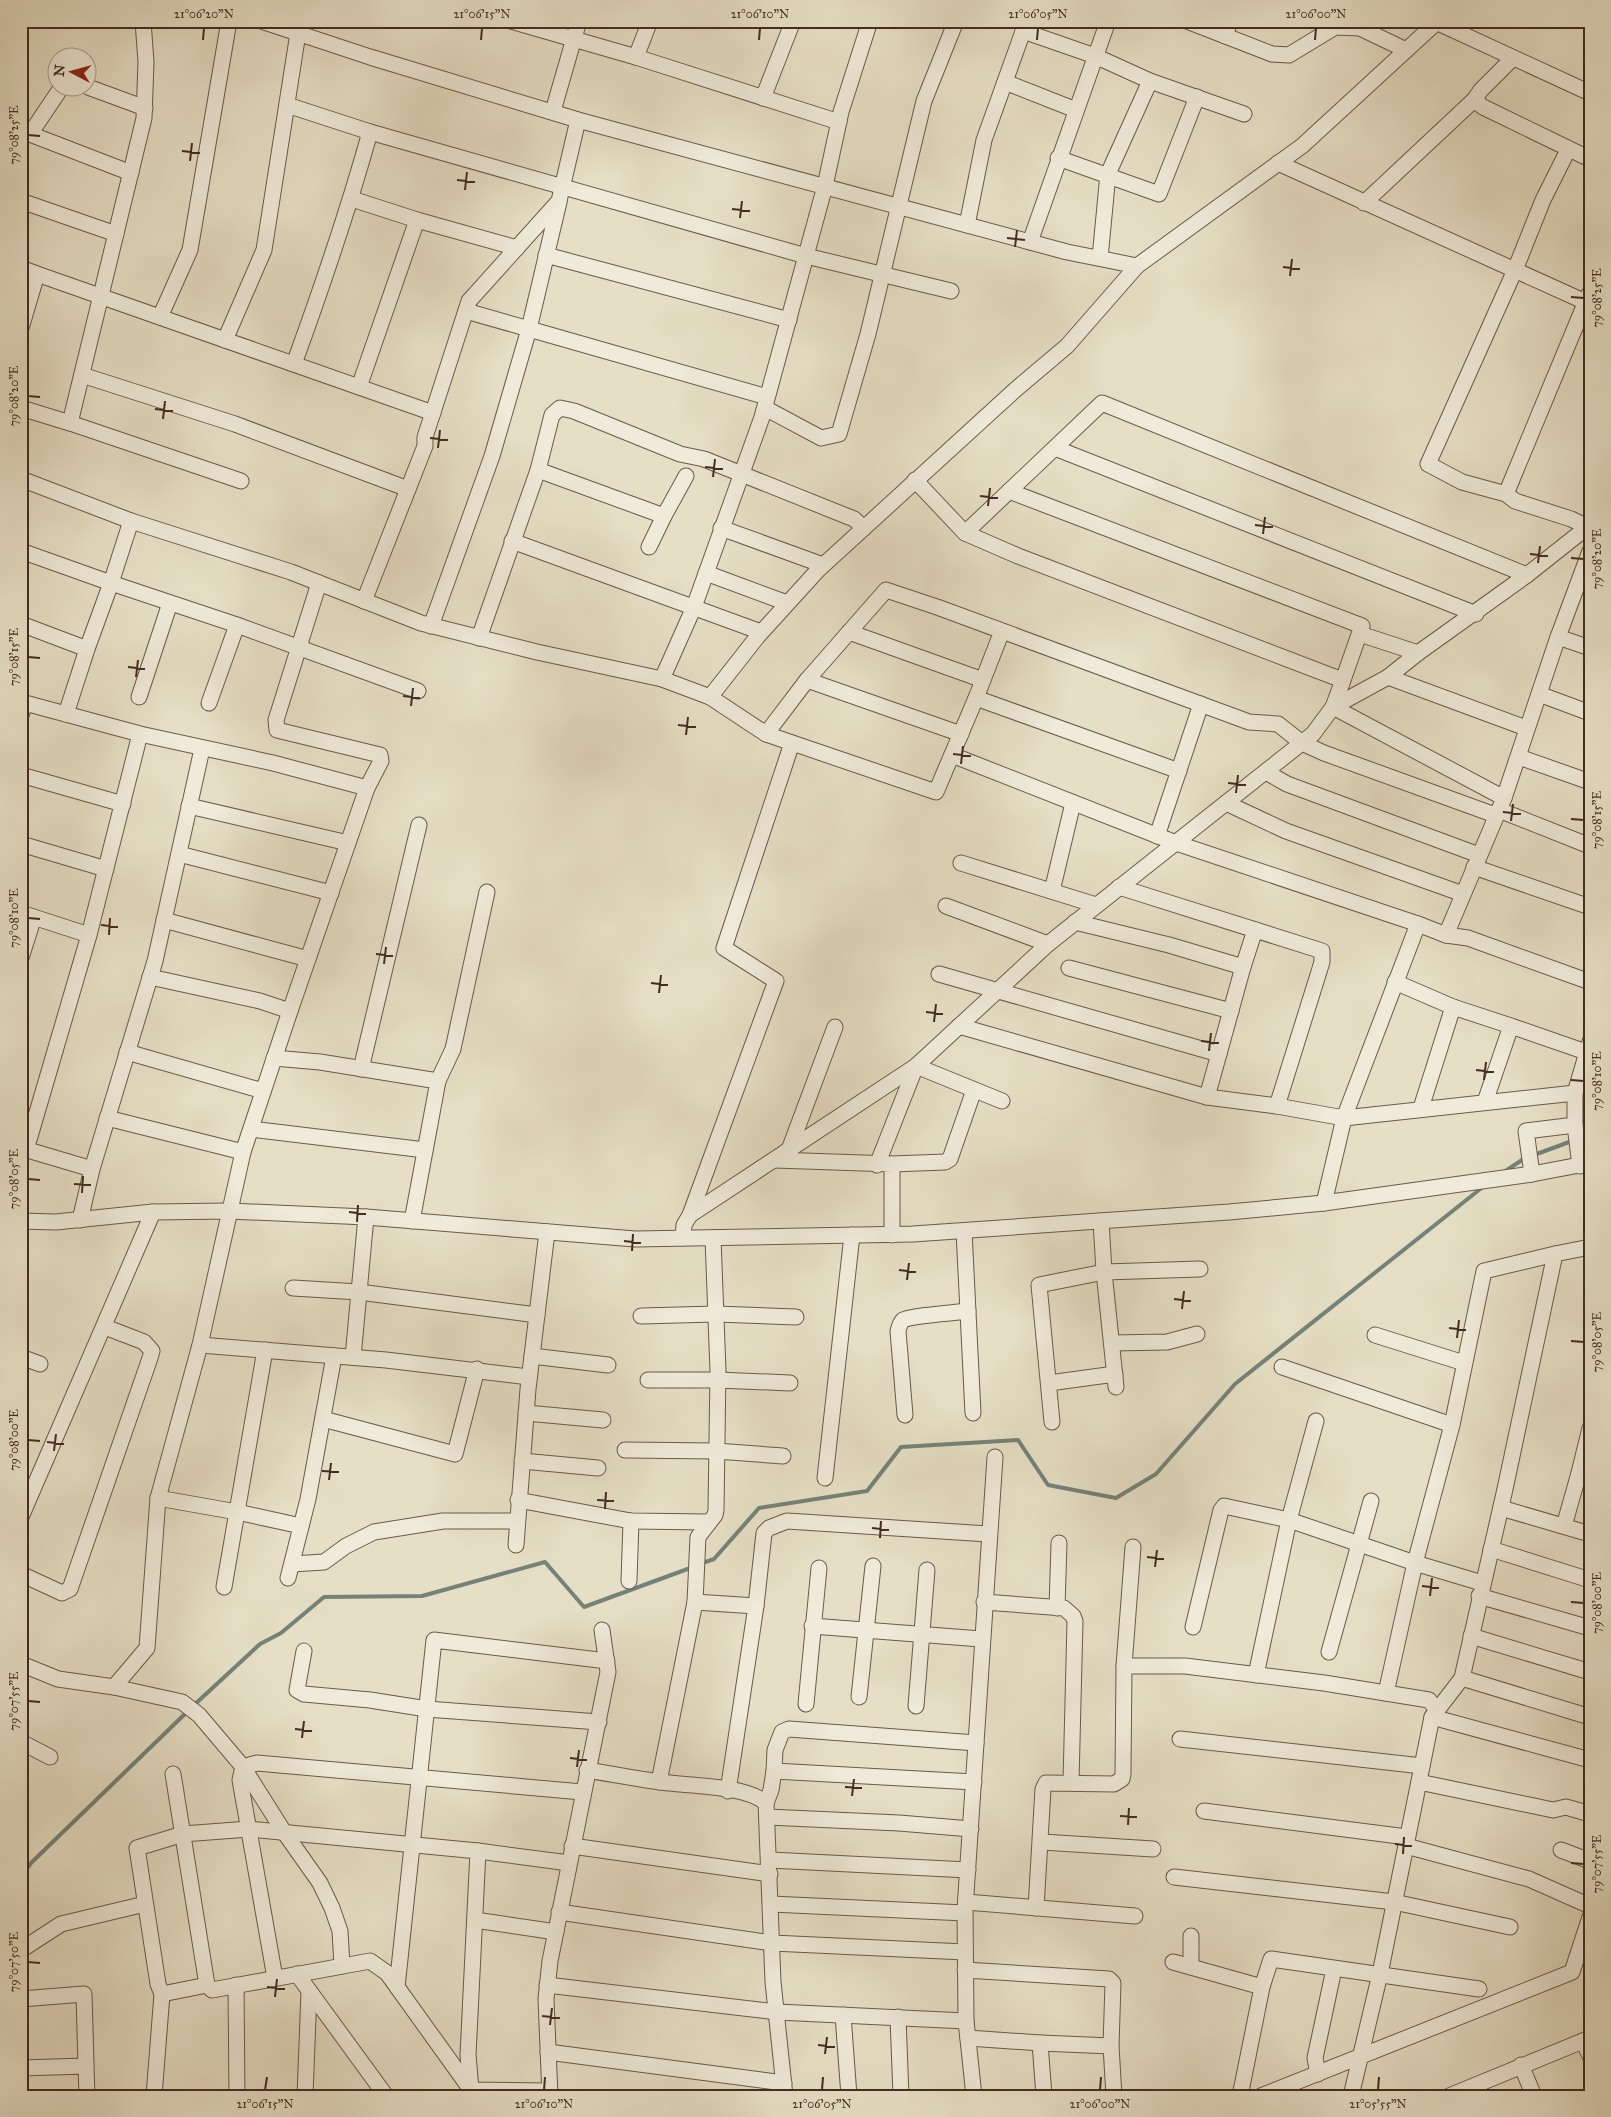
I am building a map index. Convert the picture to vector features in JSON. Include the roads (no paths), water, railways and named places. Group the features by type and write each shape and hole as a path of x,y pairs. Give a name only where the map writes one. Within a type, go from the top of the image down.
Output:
{"street":[{"path":"70,423 145,108 146,62 142,21"},
{"path":"160,317 190,250 229,21"},
{"path":"261,21 295,28 370,57 578,120 1030,242 1137,266"},
{"path":"512,21 636,57 839,122"},
{"path":"553,111 579,21"},
{"path":"636,57 650,21"},
{"path":"763,98 793,21"},
{"path":"662,679 694,607 766,403 825,186 839,122 870,21"},
{"path":"466,311 766,403 821,438 839,434 883,275 924,101 956,21"},
{"path":"1030,242 1058,158 1108,21"},
{"path":"1187,21 1272,54 1289,55 1335,27 1360,28 1406,50"},
{"path":"1224,36 1230,21"},
{"path":"710,696 761,632 823,565 915,480 1067,346 1137,266 1302,146 1437,22 1590,93"},
{"path":"967,225 984,140 1024,26 1150,81 1244,114"},
{"path":"225,340 264,250 287,105 295,28"},
{"path":"1364,203 1474,100 1480,90 1513,58"},
{"path":"1100,258 1108,174 1150,81"},
{"path":"1005,82 1076,110"},
{"path":"98,91 145,108"},
{"path":"1058,158 1108,174 1159,194 1197,97"},
{"path":"54,98 25,138 131,173"},
{"path":"1474,100 1483,107 1568,150 1590,159"},
{"path":"287,105 561,193 951,291"},
{"path":"431,626 492,456 529,329 578,120"},
{"path":"294,364 352,199 370,132"},
{"path":"1568,150 1543,200 1515,270 1428,464 1462,482 1506,494 1515,501 1589,526"},
{"path":"1278,163 1515,270 1589,300 1506,494"},
{"path":"364,601 425,446 433,413 469,301 517,248 561,193"},
{"path":"352,199 417,220 517,248"},
{"path":"21,200 116,234"},
{"path":"359,387 417,220"},
{"path":"546,255 788,320"},
{"path":"21,268 433,413"},
{"path":"21,328 37,274"},
{"path":"82,375 235,424 408,489"},
{"path":"965,533 1102,403 1527,576"},
{"path":"21,408 241,482"},
{"path":"479,638 538,470 552,415 560,408 574,411 680,454 704,459 854,519 864,528"},
{"path":"1055,448 1476,614"},
{"path":"538,470 664,516"},
{"path":"649,547 686,476"},
{"path":"21,479 131,521 319,583 431,626 662,679 710,696 766,734 936,792 1002,631"},
{"path":"915,480 965,533 1337,678 1342,683"},
{"path":"690,1215 916,1066 1074,922 1313,734 1333,707 1362,626 1009,491"},
{"path":"66,714 131,521"},
{"path":"1333,707 1388,677 1418,653 1476,614 1527,576 1589,526"},
{"path":"721,528 823,565"},
{"path":"512,541 761,632"},
{"path":"21,551 237,625 418,691"},
{"path":"1446,935 1519,756 1526,728 1558,637 1584,583 1590,551"},
{"path":"706,573 787,603"},
{"path":"114,1686 147,1648 158,1498 200,1345 243,1152 367,788 380,761 380,755 277,730 276,720 297,648 319,583"},
{"path":"766,734 807,680 886,590 1249,722 1278,724 1302,743 1324,753 1499,808 1590,846"},
{"path":"139,697 170,603"},
{"path":"21,624 87,649"},
{"path":"209,703 237,625"},
{"path":"849,632 983,680"},
{"path":"1360,634 1418,653"},
{"path":"1558,637 1590,648"},
{"path":"1388,677 1526,728"},
{"path":"807,680 961,734"},
{"path":"1539,694 1590,714"},
{"path":"976,698 1179,771"},
{"path":"21,715 25,703 140,734 273,763 367,788"},
{"path":"1157,836 1201,704"},
{"path":"1333,707 1499,808"},
{"path":"92,1169 24,1149 89,935 140,734"},
{"path":"683,1238 684,1225 690,1215 776,981 724,948 792,743"},
{"path":"80,1220 92,1169 150,976 202,749"},
{"path":"952,755 1176,843 1446,935 1468,938 1590,982"},
{"path":"1519,756 1590,782"},
{"path":"1266,772 1287,784 1590,907"},
{"path":"21,775 123,804"},
{"path":"1052,891 1073,802"},
{"path":"1226,803 1286,831 1463,894"},
{"path":"189,806 348,843"},
{"path":"361,1069 419,825"},
{"path":"21,844 106,869"},
{"path":"179,854 331,893"},
{"path":"961,863 1096,905"},
{"path":"1119,887 1322,951 1322,962 1277,1106"},
{"path":"412,1221 438,1081 453,1048 487,892"},
{"path":"946,906 1048,944"},
{"path":"21,958 28,915 89,935"},
{"path":"164,920 308,959"},
{"path":"1074,922 1169,945 1243,967"},
{"path":"1324,1203 1344,1118 1418,924"},
{"path":"1208,1097 1243,967 1255,930"},
{"path":"1069,968 1231,1011"},
{"path":"939,974 1219,1054"},
{"path":"150,976 260,1001 290,1011"},
{"path":"21,1221 56,1222 153,1212 229,1211 366,1217 636,1239 892,1235 1229,1212 1324,1203 1506,1178 1532,1170 1585,1165 1578,1148 1575,1128 1575,1093 1588,1047 1453,1007 1395,982"},
{"path":"1421,1108 1453,1007"},
{"path":"959,1026 1208,1097 1277,1106 1344,1118 1421,1108 1575,1093"},
{"path":"1485,1102 1512,1026"},
{"path":"789,1150 835,1027"},
{"path":"127,1052 263,1091"},
{"path":"274,1058 438,1081"},
{"path":"916,1066 1002,1101"},
{"path":"892,1235 884,1164 916,1066"},
{"path":"775,1160 884,1164 945,1162 950,1158 974,1090"},
{"path":"107,1118 243,1152"},
{"path":"1532,1170 1526,1130 1575,1128"},
{"path":"251,1129 425,1150"},
{"path":"21,1517 105,1327 153,1212"},
{"path":"353,1358 366,1217"},
{"path":"1049,1383 1116,1381 1100,1221"},
{"path":"964,1231 973,1413"},
{"path":"516,1545 529,1377 547,1232"},
{"path":"825,1478 852,1235"},
{"path":"660,1782 695,1602 698,1537 715,1515 716,1510 718,1380 713,1238"},
{"path":"1386,1693 1415,1563 1452,1425 1484,1271 1590,1247"},
{"path":"1351,2096 1380,1974 1422,1766 1435,1713 1462,1678 1501,1508 1555,1254"},
{"path":"1052,1422 1039,1285 1104,1272 1200,1269"},
{"path":"293,1288 359,1292 537,1315"},
{"path":"905,1414 898,1331 900,1325 904,1320 913,1318 968,1311"},
{"path":"641,1316 716,1314 796,1317"},
{"path":"21,1574 62,1593 70,1589 150,1358 152,1351 144,1342 105,1327"},
{"path":"1112,1343 1167,1342 1197,1334"},
{"path":"1375,1335 1464,1363"},
{"path":"200,1345 477,1369 529,1377"},
{"path":"224,1587 265,1350"},
{"path":"334,1356 324,1419 290,1571 324,1562 346,1546 374,1532 443,1521 517,1520"},
{"path":"532,1356 608,1366"},
{"path":"21,1357 40,1364"},
{"path":"1282,1367 1452,1425"},
{"path":"324,1419 455,1454 477,1369"},
{"path":"648,1380 790,1383"},
{"path":"526,1413 603,1420"},
{"path":"1256,1675 1289,1520 1316,1421"},
{"path":"1564,1526 1585,1475 1590,1428"},
{"path":"625,1450 716,1451 783,1456"},
{"path":"974,2096 966,2021 965,1907 988,1534 995,1457"},
{"path":"522,1461 598,1468"},
{"path":"158,1498 301,1526"},
{"path":"518,1500 631,1521 708,1522"},
{"path":"1329,1652 1371,1500"},
{"path":"1193,1627 1222,1508 1227,1506 1289,1520 1359,1542 1481,1590 1590,1628"},
{"path":"1501,1508 1590,1534"},
{"path":"629,1581 631,1521"},
{"path":"728,1791 756,1606 764,1533 778,1524 787,1521 988,1534"},
{"path":"1057,1608 1060,1543"},
{"path":"1036,1908 1042,1842 1044,1785 1048,1781 1114,1784 1122,1779 1124,1666 1133,1547"},
{"path":"1491,1549 1590,1580"},
{"path":"859,1697 868,1630 873,1566"},
{"path":"806,1704 818,1568"},
{"path":"916,1706 927,1570"},
{"path":"695,1602 756,1606"},
{"path":"984,1602 1057,1608 1069,1611 1075,1621 1071,1782"},
{"path":"812,1626 981,1639"},
{"path":"473,2093 550,2093 548,1985 559,1912 582,1792 599,1722 608,1672 602,1630"},
{"path":"1471,1636 1590,1672"},
{"path":"397,1988 434,1640 606,1661"},
{"path":"304,1651 297,1690 304,1694 370,1700 427,1709 599,1722"},
{"path":"21,1664 58,1679 114,1686 182,1702 199,1716 243,1767 284,1832 320,1883 340,1931 342,1966"},
{"path":"1124,1666 1185,1666 1429,1700 1435,1713 1590,1760"},
{"path":"1462,1678 1590,1718"},
{"path":"548,2052 784,2090 776,2012 767,1810 774,1771 775,1750 782,1732 789,1729 976,1743"},
{"path":"1180,1739 1422,1766"},
{"path":"21,1742 50,1757"},
{"path":"243,1767 257,1763 582,1792"},
{"path":"243,1767 240,1780 275,1978"},
{"path":"587,1770 758,1796 767,1810"},
{"path":"774,1771 974,1782"},
{"path":"173,1774 207,1985 212,1990 370,1960 387,1973 473,2093"},
{"path":"1419,1782 1553,1810 1566,1807 1590,1814"},
{"path":"767,1810 971,1829"},
{"path":"1204,1812 1407,1841 1529,1879 1590,1906"},
{"path":"154,2096 162,1994 158,1984 137,1848 183,1834 249,1830 478,1850 569,1863"},
{"path":"1042,1842 1153,1849"},
{"path":"572,1846 770,1867 968,1870"},
{"path":"473,2093 468,2055 478,1850"},
{"path":"1561,1850 1590,1861"},
{"path":"1174,1877 1394,1902 1510,1927"},
{"path":"21,1950 61,1924 146,1904"},
{"path":"771,1904 1036,1908 1136,1916"},
{"path":"559,1912 772,1943 965,1952"},
{"path":"1261,2096 1572,1972 1590,1917"},
{"path":"475,1920 556,1932"},
{"path":"1191,1936 1191,1967"},
{"path":"1240,2096 1262,1987 1271,1959 1479,1989"},
{"path":"1173,1962 1262,1987"},
{"path":"1318,2074 1315,2058 1334,1969"},
{"path":"965,1970 1109,1979 1112,1983 1111,2046 1114,2096"},
{"path":"297,1974 386,2096"},
{"path":"162,1994 207,1985"},
{"path":"236,1985 237,2096"},
{"path":"548,1985 776,2012 966,2021"},
{"path":"305,2096 309,1992"},
{"path":"21,1999 84,1994 86,2096"},
{"path":"843,2015 849,2096"},
{"path":"898,2017 901,2096"},
{"path":"968,2038 1111,2046"},
{"path":"1458,2094 1586,2039 1590,2056"},
{"path":"1040,2043 1044,2096"},
{"path":"1522,2065 1534,2096"},
{"path":"21,2068 86,2066"}],"waterway":[{"path":"1581,1138 1590,1135"},
{"path":"1534,1155 1572,1141"},
{"path":"1504,1172 1525,1158"},
{"path":"700,1564 714,1559 759,1508 867,1491 901,1447 1018,1440 1048,1485 1116,1498 1156,1474 1235,1384 1484,1186"},
{"path":"193,1706 260,1644 281,1633 324,1597 422,1596 545,1562 584,1607 693,1567"},
{"path":"21,1877 31,1863 188,1711"}]}
